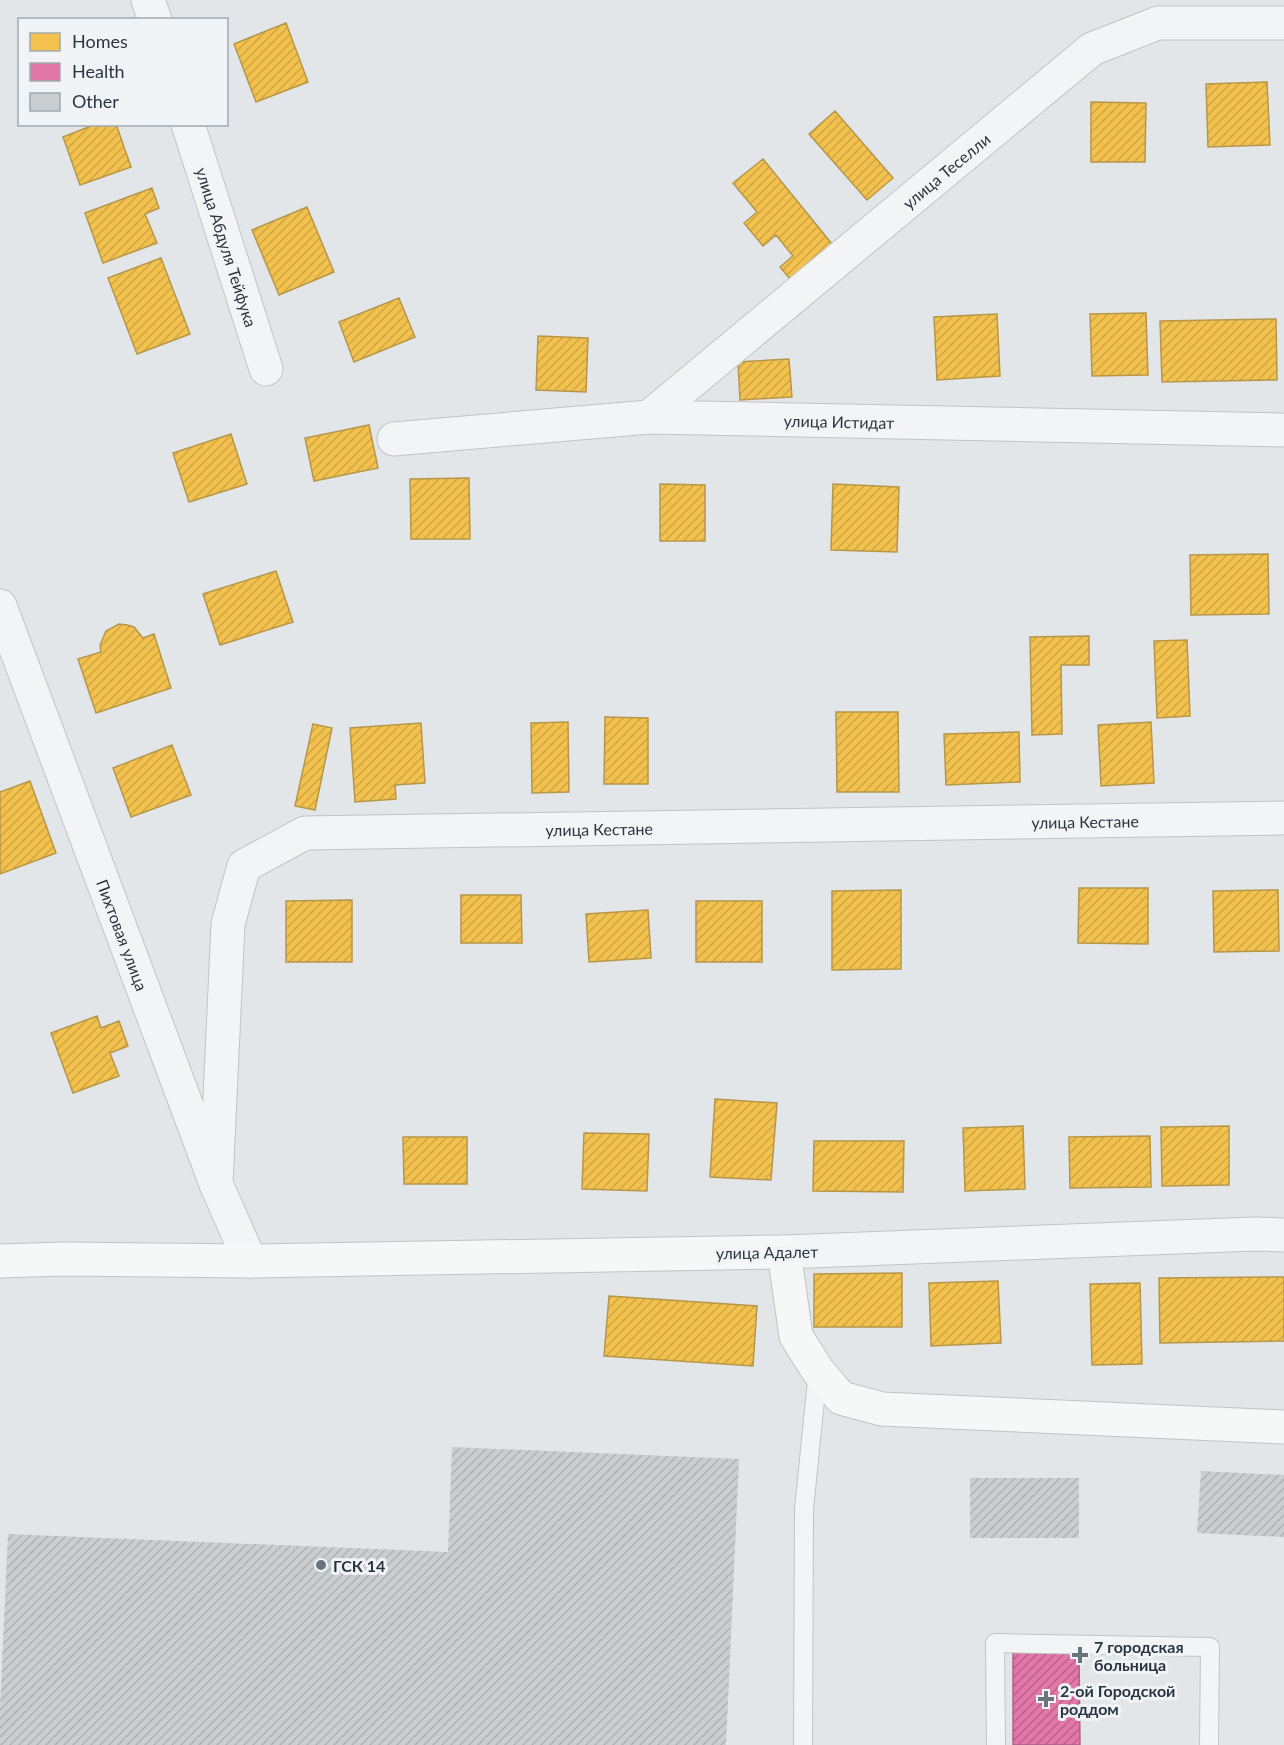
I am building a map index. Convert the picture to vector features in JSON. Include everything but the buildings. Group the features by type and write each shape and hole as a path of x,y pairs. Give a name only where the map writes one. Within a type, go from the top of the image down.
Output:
{"street":[{"path":"148,0 154,18"},
{"name":"улица Теселли","path":"649,417 1092,49 1158,23 1284,23"},
{"name":"улица Абдуля Тейфука","path":"189,126 266,369"},
{"name":"улица Истидат","path":"393,439 649,417 1284,430"},
{"name":"Пихтовая улица","path":"0,606 216,1184 250,1261"},
{"name":"улица Кестане","path":"216,1184 228,924 244,866 305,833 1284,818"},
{"name":"улица Адалет","path":"0,1261 63,1258 250,1261 784,1252 1255,1234 1284,1235"},
{"path":"784,1252 796,1336 818,1371 841,1398 882,1410 1284,1427"}],"lane":[{"path":"803,1745 804,1509 818,1371"},
{"path":"996,1745 995,1643 1210,1647 1209,1745"}],"place":[{"name":"ГСК 14","path":"321,1565"},
{"name":"7 городская больница","path":"1080,1655"},
{"name":"2-ой Городской роддом","path":"1046,1699"}]}
